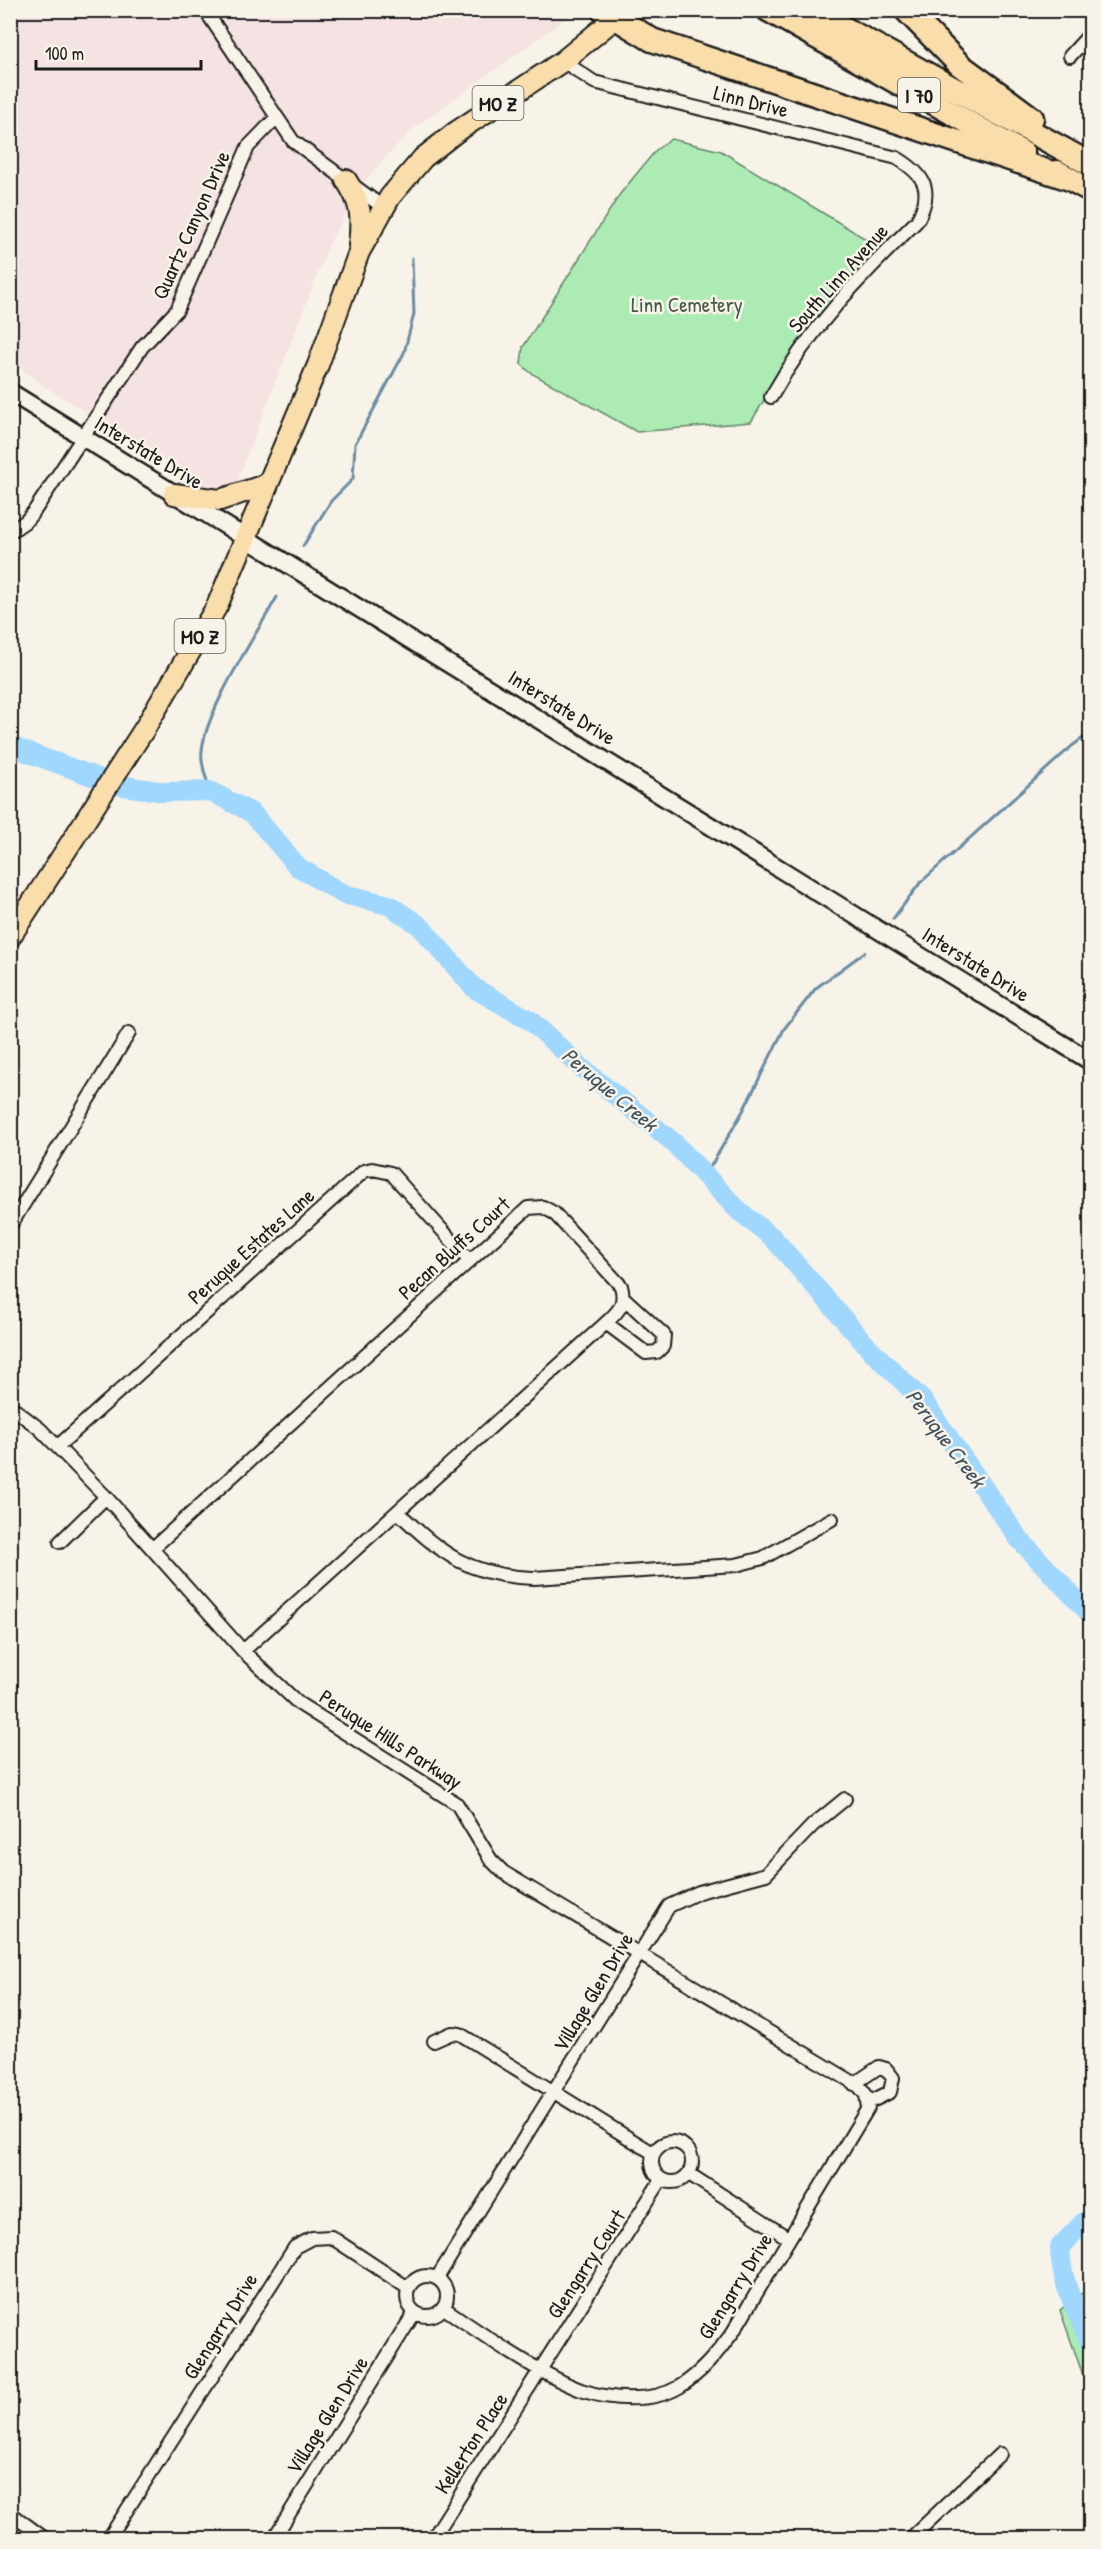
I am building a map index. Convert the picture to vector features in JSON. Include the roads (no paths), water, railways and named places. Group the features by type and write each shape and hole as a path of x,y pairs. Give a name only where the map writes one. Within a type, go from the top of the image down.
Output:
{"highway":[{"name":"I 70","path":"768,10 1090,190"},
{"name":"I 70","path":"811,10 1090,163"},
{"path":"906,10 960,64 1090,163"},
{"path":"615,13 652,40 1070,179"}],"main road":[{"name":"MO Z","path":"10,937 145,728 217,606 318,365 359,252 384,208 406,176 423,158 491,107 563,61 615,13"},
{"path":"346,180 357,197 360,208 359,252"},
{"name":"Interstate Drive","path":"10,392 1090,1061"},
{"path":"174,494 220,500 268,484"}],"street":[{"path":"205,10 293,141 384,208"},
{"path":"1070,56 1090,34"},
{"name":"Linn Drive","path":"563,61 594,82 897,158 916,170 925,183"},
{"name":"Quartz Canyon Drive","path":"10,532 31,515 142,347 177,310 248,147 276,118"},
{"name":"South Linn Avenue","path":"771,397 793,357 830,310 917,222 924,209 925,183"},
{"path":"10,1226 129,1033"},
{"name":"Peruque Estates Lane","path":"57,1447 364,1171 381,1170 391,1173 469,1260"},
{"name":"Pecan Bluffs Court","path":"152,1549 528,1208 543,1207 554,1213 621,1286 625,1299 658,1327 664,1335 663,1346 657,1352 646,1353 606,1323"},
{"path":"243,1651 606,1323 620,1310 625,1299"},
{"name":"Peruque Hills Parkway","path":"10,1406 57,1447 106,1497 243,1651 298,1703 458,1804 491,1860 503,1872 854,2084 867,2099"},
{"path":"60,1542 106,1497"},
{"path":"398,1512 428,1542 468,1566 501,1577 534,1578 736,1565 763,1558 832,1520"},
{"name":"Village Glen Drive","path":"437,2278 556,2091 669,1906 699,1892 766,1874 813,1825 845,1799"},
{"path":"434,2041 452,2033 460,2034 556,2091 652,2153"},
{"path":"854,2084 879,2067 886,2069 893,2078 890,2092 867,2099"},
{"name":"Glengarry Drive","path":"444,2308 580,2390 610,2397 647,2397 678,2388 713,2358 733,2332 868,2108 867,2099"},
{"path":"676,2141 688,2149 693,2161 689,2174 681,2181 671,2183 662,2180 654,2173 651,2163 652,2153 663,2143 676,2141"},
{"path":"689,2174 789,2238"},
{"name":"Glengarry Court","path":"542,2369 662,2180"},
{"name":"Glengarry Drive","path":"112,2537 295,2247 312,2238 331,2237 408,2288"},
{"path":"426,2275 437,2278 445,2286 448,2298 444,2308 435,2315 425,2316 415,2312 409,2305 408,2288 415,2279 426,2275"},
{"name":"Village Glen Drive","path":"274,2538 415,2312"},
{"name":"Kellerton Place","path":"433,2538 542,2369"},
{"path":"911,2538 1000,2454"},
{"path":"10,2513 44,2538"},
{"path":"10,2535 16,2538"}],"waterway":[{"path":"303,546 331,501 353,479 355,444 404,353 414,314 412,258"},
{"path":"210,791 202,760 203,744 209,724 230,678 277,597"},
{"path":"893,919 920,883 1072,746 1090,733"},
{"name":"Peruque Creek","path":"10,746 117,785 165,792 210,791 252,813 298,867 343,894 389,905 420,926 474,988 531,1021 583,1069 673,1142 739,1211 772,1237 867,1346 923,1401 1019,1539 1090,1614"},
{"path":"705,1176 743,1111 784,1029 816,988 865,952"},
{"name":"Peruque Creek","path":"1090,2219 1083,2223 1060,2247 1063,2274 1070,2297 1090,2343"}],"park label":[{"name":"Linn Cemetery","path":"687,304"}]}
